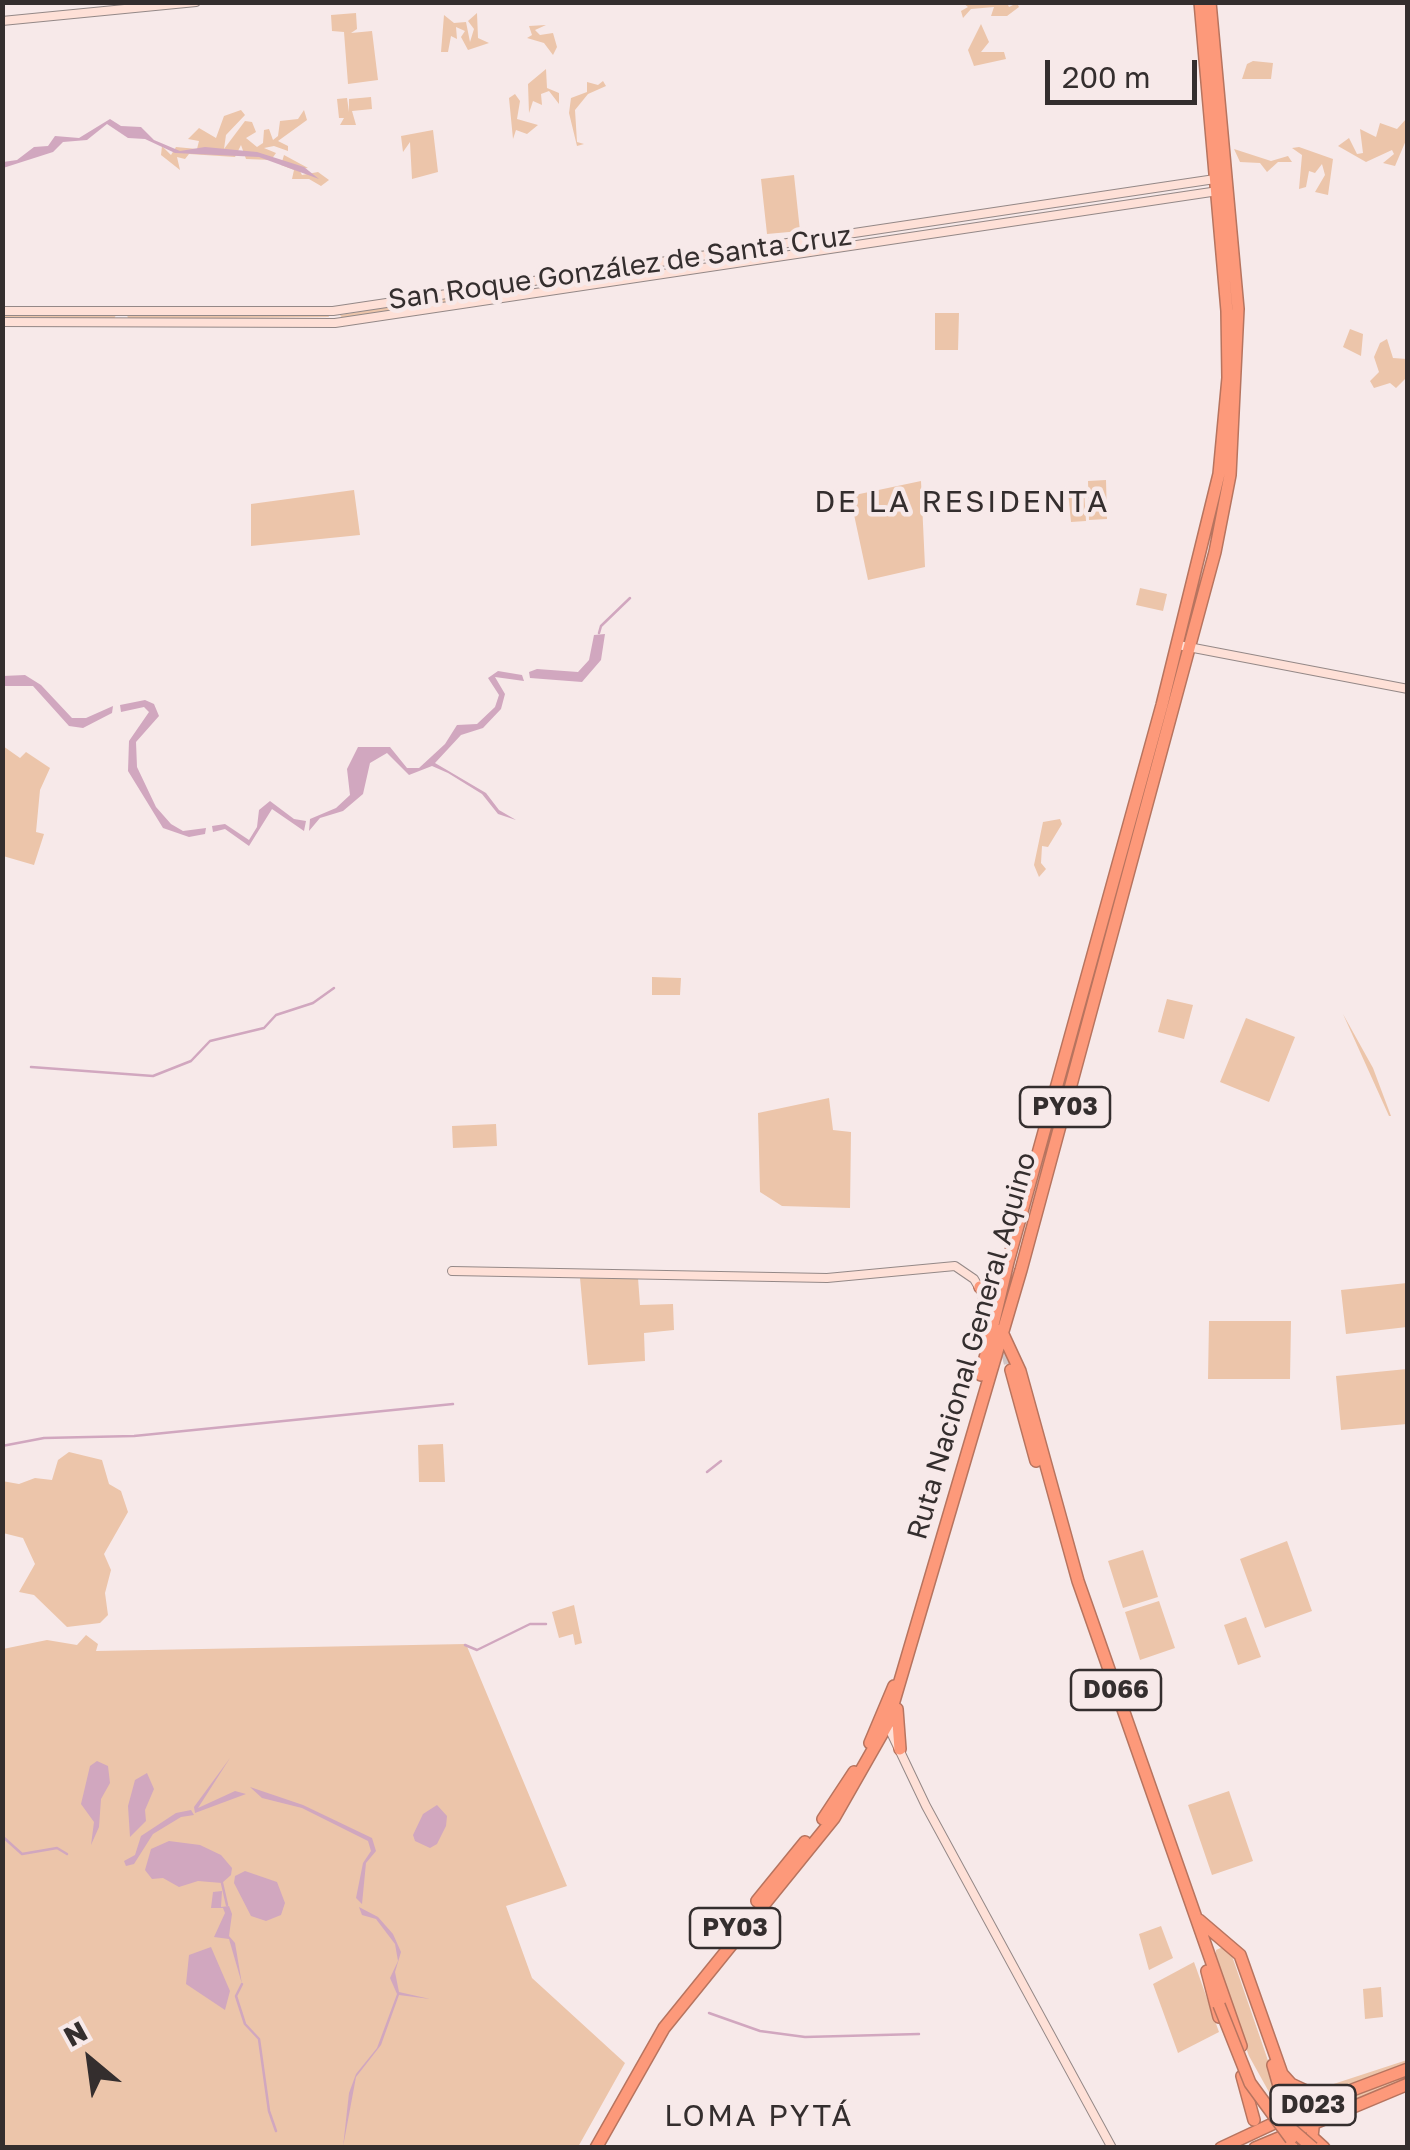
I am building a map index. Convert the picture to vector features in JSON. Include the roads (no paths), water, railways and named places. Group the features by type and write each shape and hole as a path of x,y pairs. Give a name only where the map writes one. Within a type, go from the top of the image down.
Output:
{"highway":[{"name":"Ruta Nacional General Aquino","path":"1200,2 1220,187"},
{"name":"Ruta Nacional General Aquino","path":"593,2148 664,2028 834,1818 873,1752 882,1726 882,1710 900,1665 1009,1294 1183,646 1214,504 1225,422 1228,323 1210,2"},
{"name":"Ruta Nacional General Aquino","path":"593,2148 660,2025 825,1817 900,1690 990,1373 1008,1262 1183,646"},
{"path":"1012,1370 1009,1294 1039,1156"},
{"path":"980,1287 988,1294 995,1292 1008,1262"},
{"path":"984,1301 996,1331"},
{"name":"D066","path":"996,1331 1210,1968"},
{"path":"990,1373 999,1363 1012,1370"},
{"name":"D066","path":"1012,1370 1057,1541 1222,2004 1257,2096 1302,2148"},
{"path":"900,1690 896,1720 900,1749"},
{"path":"882,1726 900,1749"},
{"path":"1194,1912 1240,1954 1282,2074 1301,2093 1274,2071"},
{"path":"1254,2120 1210,1968 1212,1953 1220,1945 1234,1952 1274,2071 1279,2086 1275,2109"},
{"name":"D066","path":"1222,2004 1262,2093 1289,2128 1313,2148"},
{"name":"D023","path":"1220,2148 1315,2104 1408,2069"},
{"name":"D023","path":"1255,2148 1408,2084"},
{"path":"1313,2128 1312,2137 1324,2148"},
{"path":"1275,2145 1294,2148"}],"street":[{"path":"2,21 196,2"},
{"path":"2,322 335,323 1220,187"},
{"name":"San Roque González de Santa Cruz","path":"2,310 333,310 1220,187"},
{"path":"1183,646 1408,689"},
{"path":"452,1271 827,1278 959,1267 980,1287 996,1331"},
{"path":"980,1287 996,1331"},
{"path":"873,1752 886,1744 900,1749 926,1806 1112,2148"}],"waterway":[{"path":"599,633 601,626 630,598"},
{"path":"31,1067 153,1076 191,1061 210,1041 264,1028 276,1015 313,1003 334,988"},
{"path":"2,1446 44,1438 134,1436 453,1404"},
{"path":"707,1472 721,1461"},
{"path":"465,1645 477,1650 530,1624 546,1624"},
{"path":"2,1836 22,1854 57,1848 67,1854"},
{"path":"222,1883 227,1905"},
{"path":"242,1984 236,1996 245,2024 259,2039 269,2111 276,2131"},
{"path":"709,2013 760,2031 805,2037 919,2034"}],"tunnel":[{"path":"1008,1288 1001,1331 1011,1370"}],"district":[{"name":"DE LA RESIDENTA","path":"962,502"},
{"name":"LOMA PYTÁ","path":"759,2116"}]}
